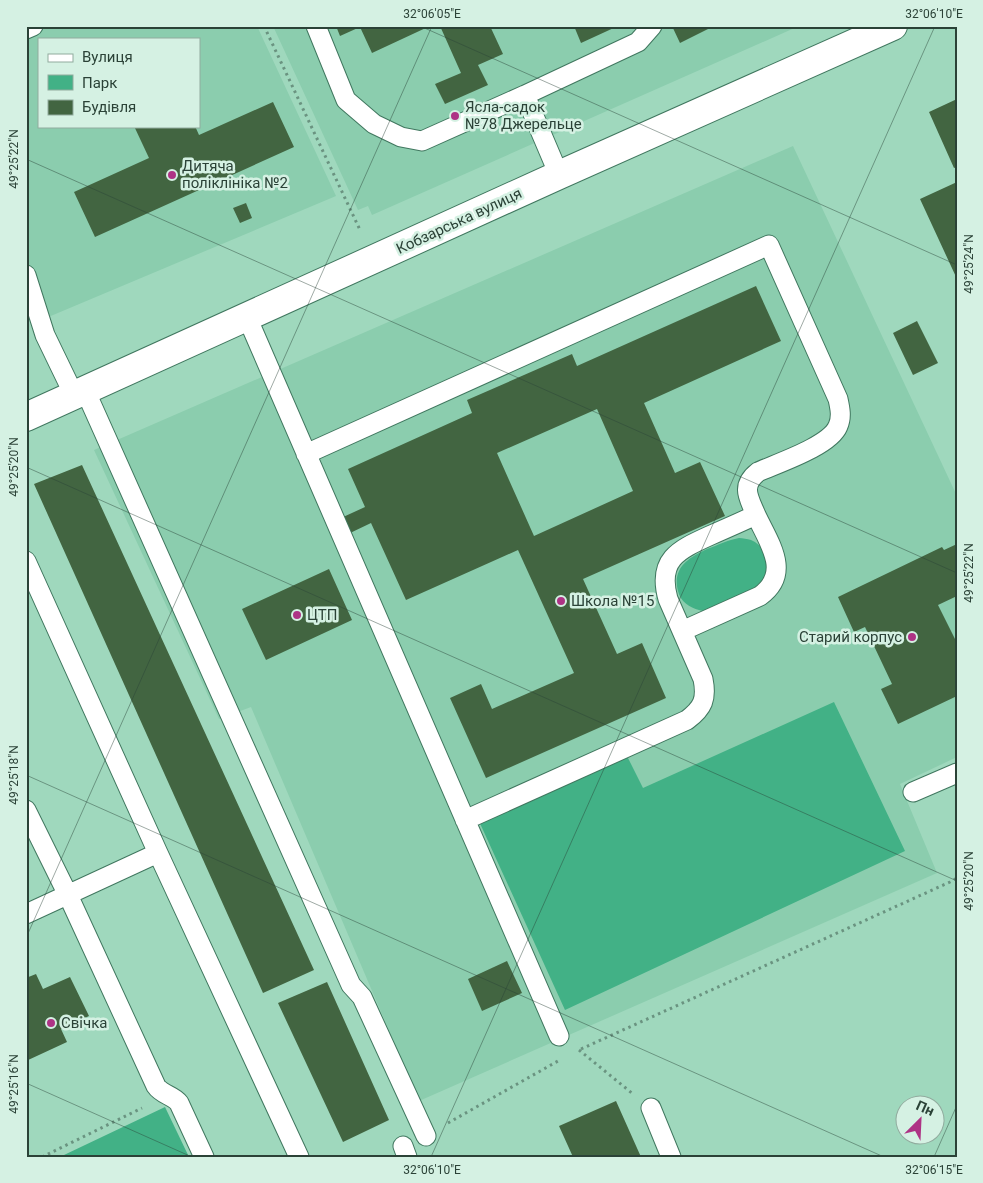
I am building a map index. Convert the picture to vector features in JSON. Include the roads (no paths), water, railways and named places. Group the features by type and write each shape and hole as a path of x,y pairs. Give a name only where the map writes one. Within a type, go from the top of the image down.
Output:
{"street":[{"name":"Кобзарська вулиця","path":"26,417 892,26"}],"lane":[{"path":"26,29 33,26"},
{"path":"316,26 346,100 374,124 401,137 422,141 638,42 652,26"},
{"path":"525,95 559,175"},
{"path":"306,454 769,245 838,399 841,412 839,426 832,437 821,444 758,472 750,478 747,488 748,497 775,557 777,568 775,579 769,589 760,596 682,631"},
{"path":"26,275 45,335 80,393 351,985 362,997 426,1136"},
{"path":"247,317 558,1036"},
{"path":"465,820 678,724 697,713 703,703 705,691 703,679 664,587 665,574 670,562 678,552 689,545 756,515"},
{"path":"26,560 158,853 299,1157"},
{"path":"913,792 957,773"},
{"path":"26,810 68,895 156,1086 159,1091 176,1099 204,1157"},
{"path":"26,914 158,853"},
{"path":"651,1108 671,1157"}],"place":[{"name":"Ясла-садок №78 Джерельце","path":"455,116"},
{"name":"Дитяча поліклініка №2","path":"172,175"},
{"name":"Школа №15","path":"561,601"},
{"name":"ЦТП","path":"297,615"},
{"name":"Старий корпус","path":"912,637"},
{"name":"Свічка","path":"51,1023"}]}
